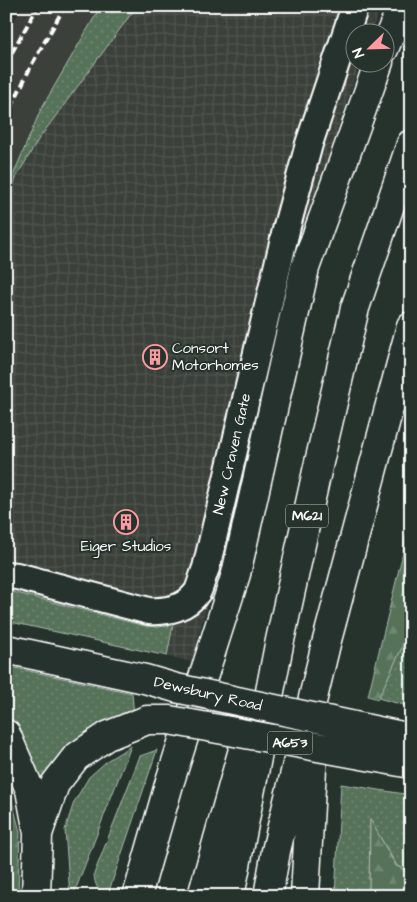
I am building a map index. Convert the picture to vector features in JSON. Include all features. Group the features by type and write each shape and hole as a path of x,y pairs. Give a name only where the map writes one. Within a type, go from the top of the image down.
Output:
{"main road":[{"path":"394,25 402,6"},
{"path":"137,896 170,781 236,574 305,268 375,72"},
{"name":"M621","path":"230,896 279,645 316,471 355,308 411,144"},
{"path":"268,896 276,851 317,681 411,326"},
{"path":"202,896 316,471"},
{"name":"Dewsbury Road","path":"6,649 176,688 411,738"},
{"path":"306,896 317,681"},
{"name":"Dewsbury Road","path":"36,896 38,834 55,784 76,757 107,736 147,720 169,720 411,764"},
{"name":"A653","path":"6,734 30,790 38,834"}],"street":[{"name":"New Craven Gate","path":"6,575 17,576 148,611 163,612 177,608 189,601 198,591 206,568 287,226 309,144 355,6"}],"shaded area":[{"path":"23,6 101,6 41,109 6,192 6,34"},
{"path":"137,6 381,6 375,22 344,22 344,72 357,72 303,234 192,662 6,621 6,204 17,176 38,140"}],"green space":[{"path":"101,6 137,6 38,140 17,176 6,204 6,192 41,109"},
{"path":"411,509 411,628 378,699 368,696 402,557"},
{"path":"6,592 13,592 145,626 173,625 167,656 6,621"},
{"path":"411,628 411,707 378,698"},
{"path":"6,666 132,693 134,717 44,780 39,779 6,712"},
{"path":"131,746 73,896 70,896 65,830 74,802 89,777 108,760"},
{"path":"157,750 108,894 97,887 94,874 140,756"},
{"path":"6,778 20,832 18,896 6,896"},
{"path":"341,784 411,795 411,872 397,866 370,820 369,896 335,896"},
{"path":"370,819 396,866 411,872 411,896 369,896"}],"railway":[{"path":"6,63 38,6"},
{"path":"6,118 32,64 65,6"}],"place":[{"name":"Consort Motorhomes","path":"155,357"},
{"name":"Eiger Studios","path":"126,522"}]}
